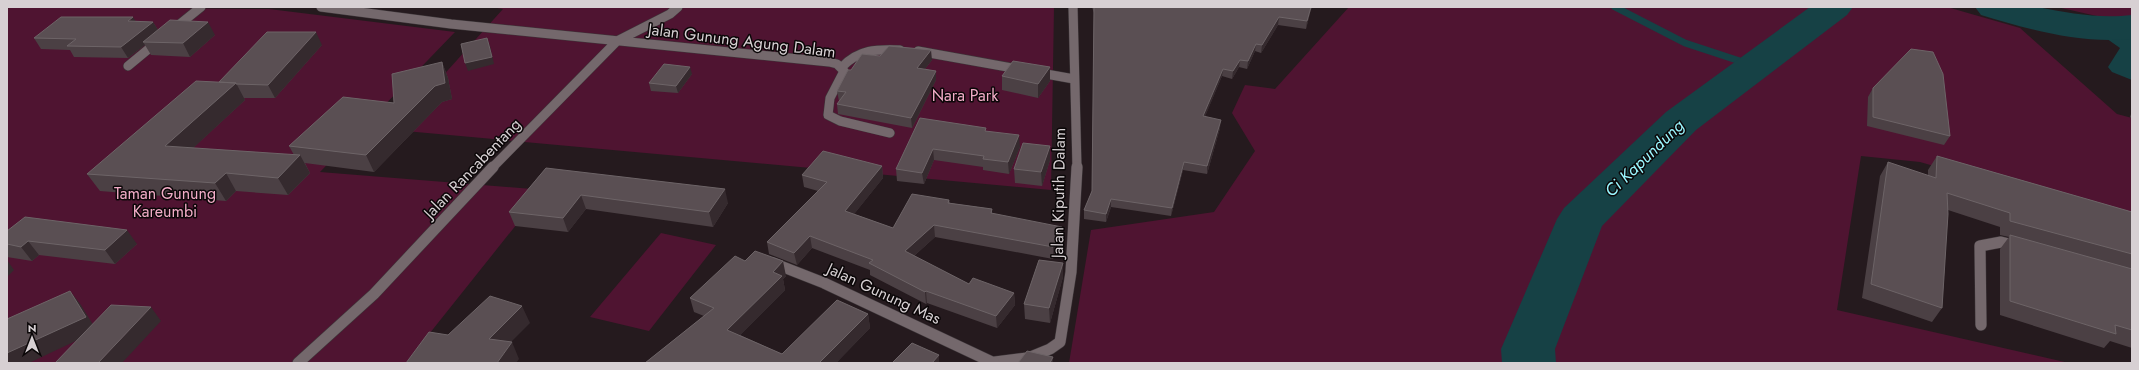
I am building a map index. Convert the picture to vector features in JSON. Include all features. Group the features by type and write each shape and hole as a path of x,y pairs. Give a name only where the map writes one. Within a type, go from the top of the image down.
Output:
{"street":[{"path":"128,66 201,7"},
{"name":"Jalan Gunung Agung Dalam","path":"321,7 451,24 829,62 842,67 844,71 827,108 828,115 840,121 890,133"},
{"name":"Jalan Rancabentang","path":"298,363 374,294 511,149 617,41 670,14 678,7"},
{"name":"Jalan Kiputih Dalam","path":"995,363 1027,358 1050,349 1060,342 1071,273 1076,174 1072,7"},
{"path":"842,67 851,57 860,52 900,50 918,51 1074,78"},
{"path":"1981,326 1980,246 2001,242 2030,250"},
{"name":"Jalan Gunung Mas","path":"765,260 824,283 995,363"}],"green space":[{"name":"Taman Gunung Kareumbi","path":"10,7 269,9 455,32 320,172 544,190 406,363 7,363 7,9"},
{"name":"Nara Park","path":"491,7 1054,7 1051,190 394,130 503,9"},
{"path":"1349,7 1947,7 2020,28 2117,114 2132,118 2132,223 1920,162 1861,156 1837,310 2069,363 1069,363 1091,230 1214,212 1255,151 1232,113 1245,85 1275,89"},
{"path":"2057,7 2132,7 2132,24"},
{"path":"661,233 716,245 649,331 590,317"}],"building":[{"path":"1094,7 1311,7 1307,21 1279,17 1262,45 1256,44 1248,61 1240,60 1233,71 1223,69 1203,116 1221,120 1207,166 1184,162 1172,208 1111,199 1106,214 1084,210 1092,191"},
{"path":"61,17 133,17 128,21 153,22 121,47 67,46 76,39 34,38"},
{"path":"170,20 208,22 183,43 143,42"},
{"path":"267,32 316,32 268,85 219,82"},
{"path":"487,38 492,57 465,63 461,44"},
{"path":"889,46 931,50 917,68 936,71 911,118 837,104 846,92 837,91 848,70 851,70 862,54 880,56"},
{"path":"1911,49 1933,52 1943,74 1950,136 1873,117 1873,88"},
{"path":"1013,61 1050,67 1038,84 1002,76"},
{"path":"442,62 445,83 435,86 366,155 289,146 343,97 394,103 392,74"},
{"path":"664,64 690,67 676,86 649,83"},
{"path":"196,81 236,83 165,146 300,155 278,178 226,173 215,183 87,174"},
{"path":"920,118 986,128 985,131 1019,135 1008,162 983,159 984,156 933,149 922,173 896,169"},
{"path":"1023,143 1050,146 1041,172 1014,169"},
{"path":"823,151 882,166 845,211 893,228 912,194 949,200 948,203 992,209 991,213 1062,227 1053,247 934,225 905,251 969,284 973,278 1014,293 996,316 926,291 925,292 869,263 873,260 810,236 794,253 767,242 827,182 802,175"},
{"path":"1937,156 2132,212 2132,254 2010,221 2010,213 1947,193 1948,214 1942,308 1871,284 1888,162 1936,178"},
{"path":"546,168 725,189 709,212 581,195 563,218 509,212"},
{"path":"25,217 127,230 105,250 28,241 21,247 7,244 7,231"},
{"path":"2010,235 2132,269 2132,330 2115,325 2116,334 2010,301"},
{"path":"755,251 783,261 773,272 782,276 727,330 782,354 837,300 868,314 819,363 645,363 714,308 690,298 735,256 745,261"},
{"path":"1039,260 1063,263 1049,308 1024,304"},
{"path":"70,291 86,317 7,353 7,319"},
{"path":"490,296 522,306 489,339 512,342 497,363 406,363 429,332 448,335"},
{"path":"111,305 151,307 98,363 55,363"},
{"path":"912,343 939,355 932,363 892,363"},
{"path":"1027,351 1053,357 1050,363 1018,363"}],"waterway":[{"path":"1615,7 1685,43 1755,66"},
{"name":"Ci Kapundung","path":"1529,363 1528,349 1581,219 1681,121 1834,7"},
{"name":"Ci Kapundung","path":"1994,7 2045,21 2080,27 2097,29 2132,27"},
{"path":"2111,31 2132,46"},
{"path":"2132,48 2120,67 2132,73"}]}
